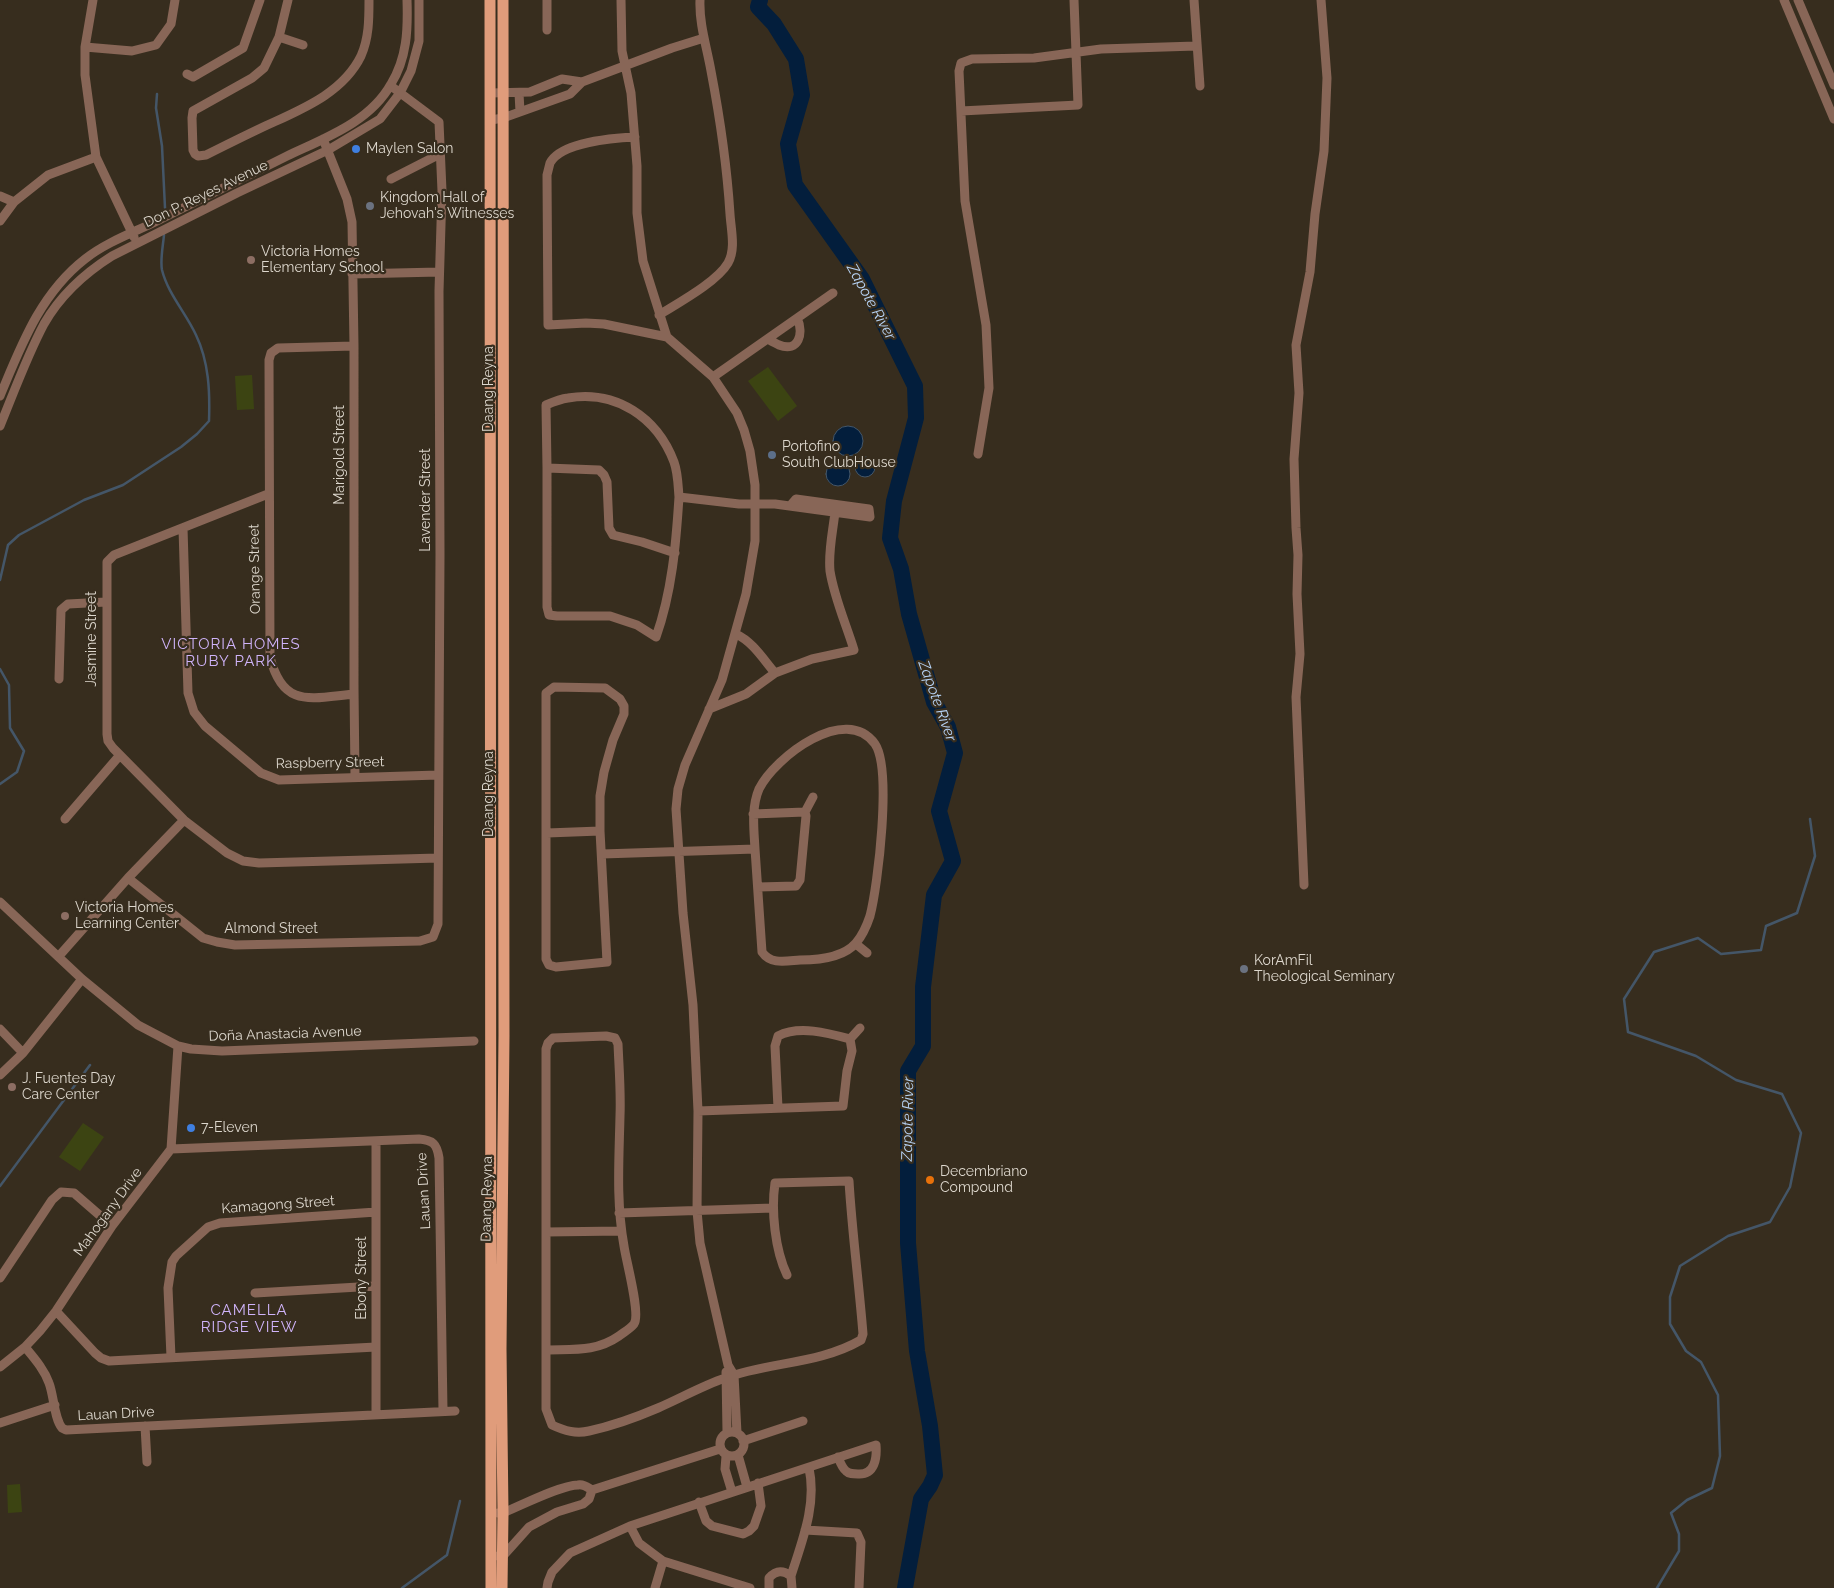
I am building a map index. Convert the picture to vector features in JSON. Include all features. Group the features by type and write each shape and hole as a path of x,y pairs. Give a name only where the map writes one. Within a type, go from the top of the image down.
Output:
{"main road":[{"name":"Daang Reyna","path":"490,0 490,1513 502,1588"},
{"name":"Daang Reyna","path":"490,1588 497,1557 503,1513 501,1349 504,1035 503,0"},
{"path":"490,1035 504,1035"}],"street":[{"path":"94,0 85,47 85,75 96,157 138,244"},
{"path":"85,47 132,50 156,45 171,24 175,0"},
{"path":"187,74 193,77 243,48 260,0"},
{"path":"288,0 279,37 268,62 258,73 193,111 195,154 198,156 206,155 301,109 324,96 345,79 361,55 366,39 369,23 369,0"},
{"name":"Don P. Reyes Avenue","path":"0,396 34,318 50,295 85,259 132,233 323,139 371,111 391,86 400,68 407,41 407,0"},
{"name":"Don P. Reyes Avenue","path":"0,426 45,323 60,302 92,269 112,256 328,150 380,119 400,93 411,71 420,41 419,0"},
{"path":"547,0 547,30"},
{"path":"621,0 622,51 631,93 635,136 639,236 643,262 666,337"},
{"path":"659,315 722,272 729,262 732,252 730,209 719,120 704,38 700,0"},
{"path":"961,111 1078,105 1074,0"},
{"path":"1194,0 1200,86"},
{"path":"1304,885 1296,697 1300,654 1294,459 1298,393 1296,344 1310,272 1315,214 1324,151 1327,78 1321,0"},
{"path":"1784,0 1834,119"},
{"path":"1798,0 1834,85"},
{"path":"279,37 303,45"},
{"path":"490,120 503,118 550,102 570,94 582,82 704,38"},
{"path":"978,454 989,388 986,325 965,201 958,71 961,63 972,59 1034,58 1076,54 1102,49 1196,46"},
{"path":"490,93 530,92 562,79 582,82"},
{"name":"Lavender Street","path":"391,86 439,122 442,191 439,272 438,924 433,937"},
{"path":"546,86 550,102"},
{"path":"519,93 520,112"},
{"path":"635,136 593,141 568,150 551,162 547,175 548,325 604,324 666,337 713,377 732,405 744,430 754,471 756,503 752,562 736,634 722,680 685,765 678,789 676,809 678,853 693,1005 698,1110 697,1210 700,1243 728,1364 737,1433"},
{"name":"Marigold Street","path":"323,139 350,210 352,222 355,777"},
{"path":"391,179 440,154"},
{"path":"0,221 14,202 48,175 96,157"},
{"path":"0,196 14,202"},
{"path":"352,274 439,272"},
{"path":"713,377 832,293"},
{"path":"768,339 780,346 794,345 798,342 800,334 798,318"},
{"path":"268,494 269,360 271,353 278,348 354,346"},
{"path":"584,396 605,398 625,405 642,415 656,430 674,464 679,496 675,553 668,591 656,637 637,625 610,616 549,615 546,607 547,468 546,405 566,398 584,396"},
{"path":"547,468 599,470 607,482 609,528 614,535 675,553"},
{"name":"Jasmine Street","path":"268,494 114,555 107,562 108,741 120,756 184,820 227,853 243,861 259,863 438,858"},
{"name":"Orange Street","path":"268,494 270,658 274,672 288,692 300,697 312,698 354,694"},
{"path":"679,496 739,504 756,503 790,506 870,517 869,509 796,498 790,506"},
{"path":"710,709 746,694 775,673 812,659 854,650 830,572 835,512"},
{"name":"Raspberry Street","path":"183,528 188,693 198,719 261,773 279,780 438,775"},
{"path":"59,679 60,620 64,605 106,602"},
{"path":"736,634 752,645 775,673"},
{"path":"554,687 605,688 620,699 624,706 624,714 613,740 604,772 600,796 600,831 607,962 556,968 549,965 546,959 546,694 554,687"},
{"path":"842,729 856,730 869,736 880,754 882,783 880,847 870,917 856,944 844,952 820,960 775,961 766,958 762,952 755,849 753,814 759,789 786,757 804,744 826,733 842,729"},
{"path":"65,820 120,756"},
{"path":"758,887 796,886 800,880 806,824 804,812 813,797"},
{"path":"753,814 804,812"},
{"path":"59,956 128,878 184,820"},
{"path":"547,833 600,831"},
{"path":"602,854 755,849"},
{"name":"Almond Street","path":"128,878 203,938 217,942 235,945 420,941 433,937"},
{"name":"Doña Anastacia Avenue","path":"0,902 82,979 138,1025 178,1046 191,1049 222,1051 474,1041"},
{"path":"856,944 867,953"},
{"path":"0,1074 23,1053 82,979"},
{"path":"850,1039 860,1028"},
{"path":"0,1029 23,1053"},
{"path":"778,1108 775,1046 778,1036 784,1032 813,1031 850,1039"},
{"path":"546,1350 597,1348 608,1344 636,1322 637,1314 619,1213 620,1113 618,1044 615,1038 606,1036 553,1038 548,1042 546,1049 546,1350 546,1409 552,1425 566,1431 578,1433 644,1414 729,1376 783,1363 803,1361 852,1345 861,1340 863,1334 860,1287 851,1222 848,1181 775,1183 773,1208 778,1250 787,1275"},
{"path":"698,1110 842,1106 852,1051 850,1039"},
{"path":"171,1149 178,1046"},
{"name":"Lauan Drive","path":"171,1149 425,1139 432,1141 438,1150 443,1411"},
{"name":"Ebony Street","path":"376,1141 376,1415"},
{"name":"Mahogany Drive","path":"0,1367 25,1347 56,1311 112,1226 171,1149"},
{"path":"0,1278 52,1200 61,1192 74,1193 112,1226"},
{"path":"619,1213 773,1208"},
{"name":"Kamagong Street","path":"172,1357 168,1288 172,1262 176,1256 208,1228 220,1223 376,1212"},
{"path":"546,1232 621,1231"},
{"path":"255,1293 376,1286"},
{"path":"56,1311 101,1358 118,1361 376,1347"},
{"name":"Lauan Drive","path":"25,1347 44,1371 60,1426 66,1430 455,1411"},
{"path":"729,1376 727,1432 720,1440 725,1469 732,1492"},
{"path":"0,1423 55,1405"},
{"path":"743,1441 803,1422"},
{"path":"145,1426 147,1462"},
{"path":"723,1452 730,1457 738,1455 743,1449 741,1436 737,1433 727,1432"},
{"path":"490,1513 503,1513 576,1484 584,1485 592,1490 723,1452"},
{"path":"738,1455 747,1487"},
{"path":"547,1588 552,1572 570,1553 630,1526 838,1457"},
{"path":"792,1588 791,1576 810,1513 812,1499 812,1480 809,1468"},
{"path":"699,1502 706,1521 720,1528 743,1534 754,1526 761,1506 758,1483"},
{"path":"497,1557 529,1527 557,1512 582,1504 589,1499 592,1490"},
{"path":"630,1526 639,1543 663,1561 750,1588"},
{"path":"805,1530 857,1533 861,1542 859,1588"},
{"path":"655,1588 663,1561"},
{"path":"769,1588 769,1578 777,1572 786,1573 791,1576"}],"green space":[{"path":"768,367 797,406 778,421 748,381"},
{"path":"252,375 254,409 237,410 235,376"},
{"path":"83,1123 104,1137 80,1171 59,1157"},
{"path":"20,1484 22,1512 8,1513 7,1485"}],"water":[{"path":"848,426 854,427 862,435 862,447 854,455 848,456 842,455 834,447 833,441 834,435 842,427"},
{"path":"865,457 872,460 875,467 872,474 865,477 858,474 855,467 858,460"},
{"path":"838,462 843,463 849,469 849,479 843,485 838,486 833,485 827,479 826,474 827,469 833,463"}],"waterway":[{"name":"Zapote River","path":"760,0 758,7 774,24 796,59 802,95 788,144 795,185 862,279 915,386 916,418 894,501 890,538 901,569 909,614 934,702 948,727 955,753 939,811 953,861 934,895 923,987 923,1046 908,1071 908,1243 917,1351 930,1426 935,1475 921,1499 905,1588"},
{"path":"157,94 156,108 162,146 165,208"},
{"path":"0,580 8,545 19,535 84,500 123,485 181,447 209,421 209,388 204,356 192,327 168,287 162,270 161,257 164,235"},
{"path":"0,669 9,685 10,728 24,751 17,772 0,784"},
{"path":"1657,1588 1679,1551 1679,1534 1671,1513 1687,1500 1712,1488 1720,1456 1718,1395 1701,1362 1686,1351 1670,1324 1670,1297 1680,1266 1728,1236 1770,1222 1790,1187 1801,1133 1782,1094 1736,1080 1696,1056 1628,1032 1624,999 1654,952 1698,938 1721,954 1761,950 1766,926 1797,913 1815,856 1810,819"},
{"path":"0,1186 90,1065"},
{"path":"402,1588 447,1555 460,1501"}],"place":[{"name":"Maylen Salon","path":"356,149"},
{"name":"Kingdom Hall of Jehovah's Witnesses","path":"370,206"},
{"name":"Victoria Homes Elementary School","path":"251,260"},
{"name":"Portofino South ClubHouse","path":"772,455"},
{"name":"Victoria Homes Learning Center","path":"65,916"},
{"name":"KorAmFil Theological Seminary","path":"1244,969"},
{"name":"J. Fuentes Day Care Center","path":"12,1087"},
{"name":"7-Eleven","path":"191,1128"},
{"name":"Decembriano Compound","path":"930,1180"}],"district":[{"name":"VICTORIA HOMES RUBY PARK","path":"231,652"},
{"name":"CAMELLA RIDGE VIEW","path":"249,1318"}]}
